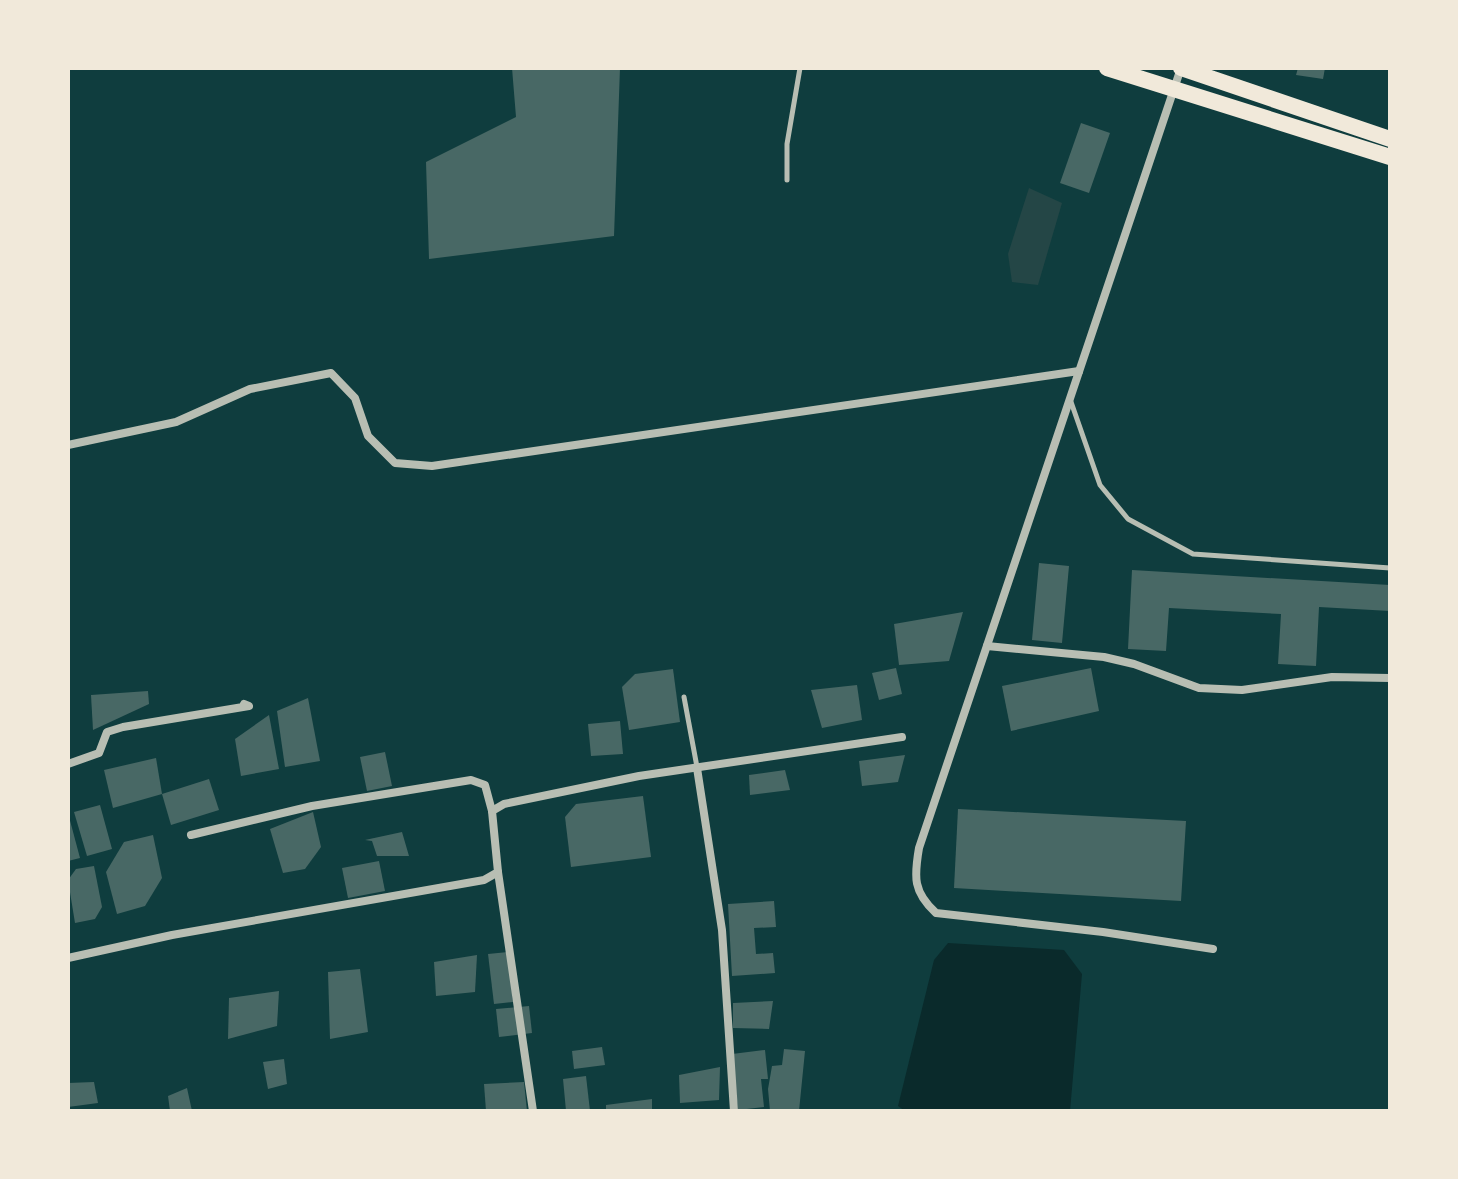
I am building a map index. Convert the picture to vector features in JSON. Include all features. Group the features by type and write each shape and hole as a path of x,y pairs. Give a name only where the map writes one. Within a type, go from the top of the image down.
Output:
{"highway":[{"path":"1107,68 1390,157"},
{"path":"1181,68 1205,72 1390,139"}],"street":[{"path":"1181,68 919,848 914,877 919,897 936,913 1103,932 1213,949"},
{"path":"68,445 176,422 250,389 331,373 355,398 368,436 395,463 432,466 1079,371"},
{"path":"987,646 1104,657 1163,673 1199,688 1242,690 1332,677 1390,678"},
{"path":"68,764 99,753 107,732 249,706 244,704"},
{"path":"492,811 504,804 697,768 902,737"},
{"path":"697,768 722,930 734,1111"},
{"path":"191,835 312,806 471,780 485,785 492,811 533,1111"},
{"path":"68,958 172,935 484,880 498,872"}],"lane":[{"path":"787,180 787,144 800,68"},
{"path":"1070,399 1100,485 1128,519 1193,554 1390,568"},
{"path":"684,697 697,768"}],"shaded area":[{"path":"1029,188 1062,203 1038,285 1012,282 1008,254"},
{"path":"948,943 1064,950 1082,974 1070,1111 905,1111 898,1106 934,960"}],"building":[{"path":"512,68 620,68 614,236 429,259 426,162 516,117"},
{"path":"1298,68 1325,68 1323,79 1296,75"},
{"path":"1081,123 1110,133 1089,193 1060,183"},
{"path":"1039,563 1069,566 1062,643 1032,640"},
{"path":"1132,570 1390,585 1390,611 1319,607 1316,666 1278,664 1281,614 1169,608 1166,651 1128,649"},
{"path":"963,612 949,661 899,665 894,624"},
{"path":"896,668 902,694 879,700 872,673"},
{"path":"1091,668 1099,711 1011,731 1002,686"},
{"path":"673,669 680,722 629,730 622,687 635,674"},
{"path":"857,685 862,720 822,728 811,690"},
{"path":"148,691 149,704 93,730 91,695"},
{"path":"308,698 320,761 285,767 277,711"},
{"path":"269,715 279,769 241,776 235,739"},
{"path":"620,721 623,754 591,756 588,724"},
{"path":"385,752 392,786 367,791 360,757"},
{"path":"905,755 898,782 862,786 859,761"},
{"path":"156,758 162,794 113,808 104,770"},
{"path":"785,770 790,790 750,795 749,775"},
{"path":"209,779 219,810 171,825 162,794"},
{"path":"643,796 651,857 571,867 565,817 576,804"},
{"path":"100,805 112,849 87,856 74,812"},
{"path":"958,809 1186,821 1181,901 954,888"},
{"path":"313,812 321,847 305,869 283,873 270,829"},
{"path":"68,813 80,858 68,861"},
{"path":"402,832 409,856 377,856 372,841 365,840"},
{"path":"153,835 162,878 145,906 117,914 106,872 124,842"},
{"path":"379,861 385,891 348,898 342,868"},
{"path":"94,866 102,907 95,919 75,923 68,880 76,869"},
{"path":"774,901 776,927 754,928 756,954 773,953 775,973 732,976 728,904"},
{"path":"508,952 513,1002 494,1004 488,954"},
{"path":"477,955 475,992 436,996 434,962"},
{"path":"360,969 368,1032 330,1039 328,972"},
{"path":"279,991 277,1026 228,1039 229,998"},
{"path":"773,1001 769,1029 733,1028 733,1003"},
{"path":"529,1006 532,1033 499,1037 496,1009"},
{"path":"602,1047 605,1065 574,1069 572,1051"},
{"path":"784,1049 805,1051 799,1111 770,1111 768,1089 772,1066 782,1065"},
{"path":"765,1050 768,1079 761,1079 764,1107 738,1110 732,1054"},
{"path":"284,1059 287,1084 268,1089 263,1062"},
{"path":"720,1067 719,1100 680,1103 679,1075"},
{"path":"586,1076 590,1111 566,1111 563,1079"},
{"path":"94,1082 98,1103 68,1107 68,1083"},
{"path":"524,1082 527,1111 486,1111 484,1084"},
{"path":"187,1088 192,1111 170,1111 168,1096"},
{"path":"652,1099 652,1111 606,1111 606,1105"}]}
